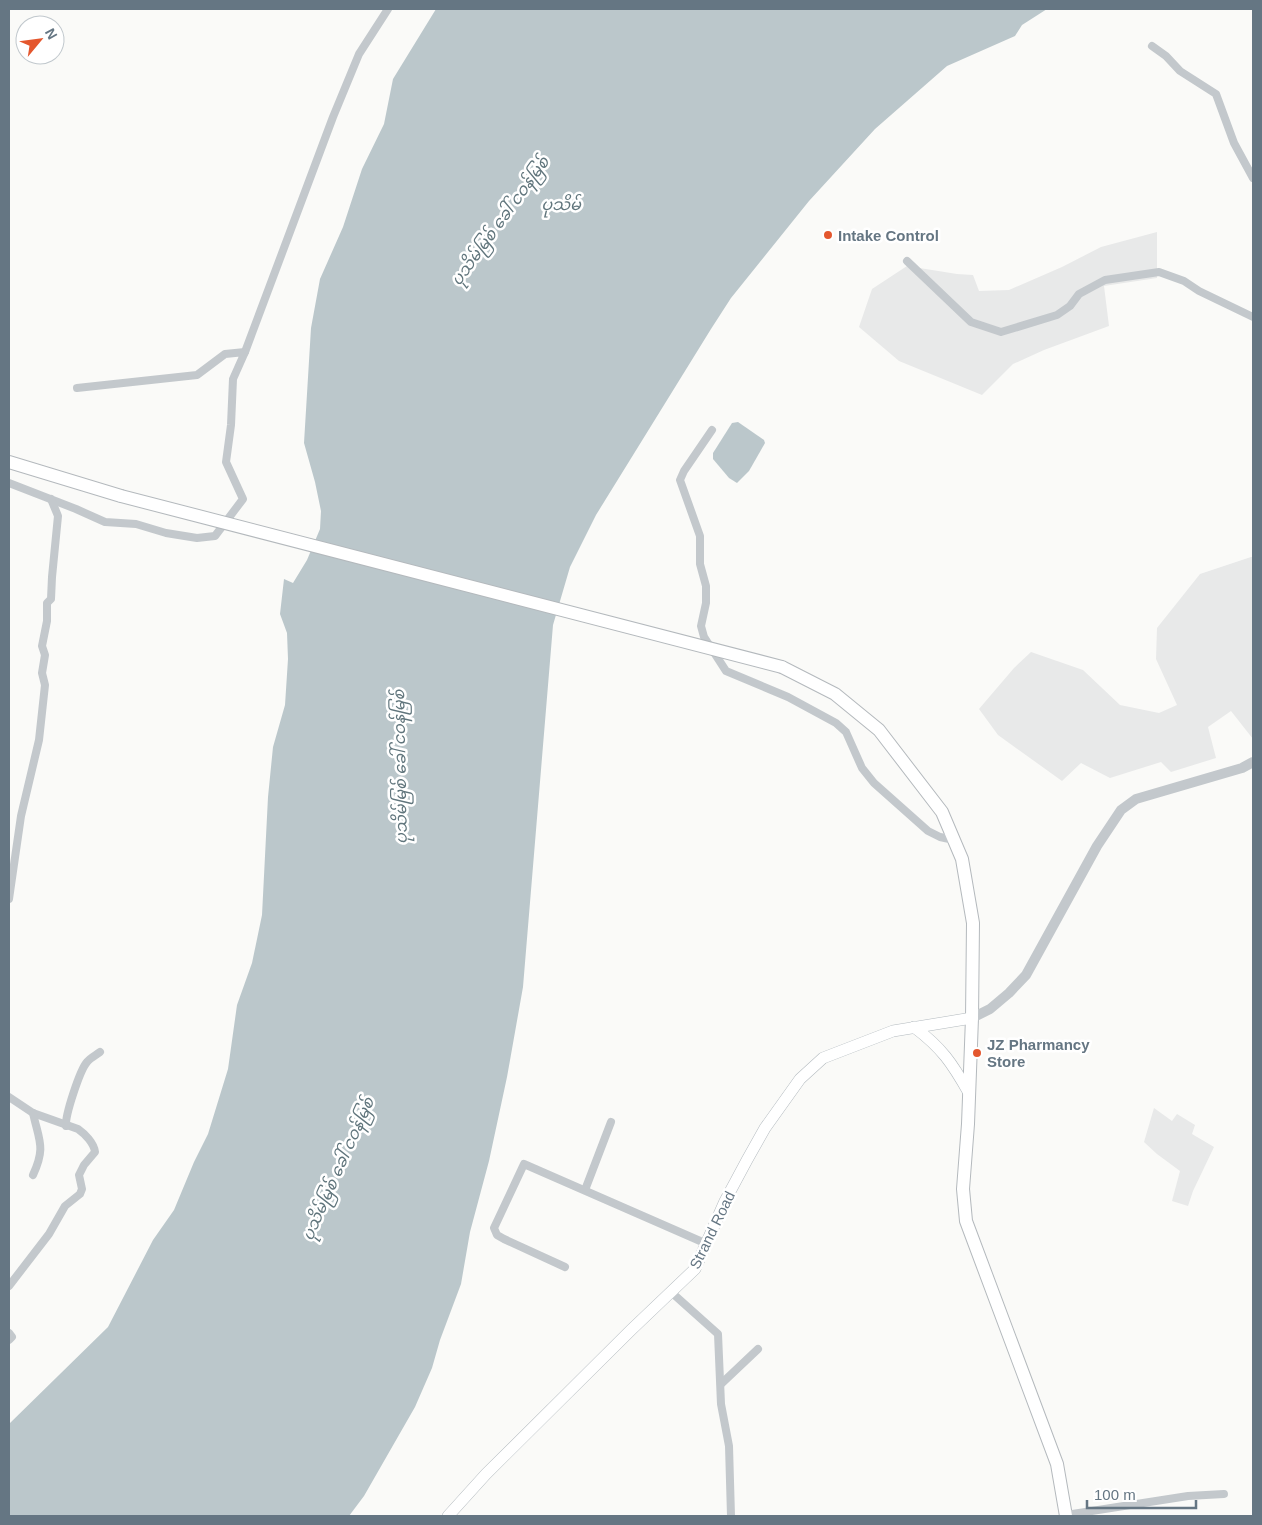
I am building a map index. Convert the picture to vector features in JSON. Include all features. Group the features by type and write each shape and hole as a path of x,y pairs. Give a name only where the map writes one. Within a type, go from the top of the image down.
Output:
{"highway":[{"path":"9,462 121,496 782,667 835,694 879,730 942,812 962,859 973,923 970,1093 963,1189 966,1221 1057,1464 1066,1516"}],"main road":[{"name":"Strand Road","path":"448,1516 486,1474 695,1269 725,1201 756,1144 765,1128 800,1079 823,1058 893,1030 972,1018"},
{"path":"914,1027 933,1042 948,1058 970,1093"}],"street":[{"path":"9,483 106,522 136,524 166,534 197,538 215,536 243,498 226,462 231,425 233,380 333,117 359,54 388,9"},
{"path":"1152,46 1166,56 1180,70 1216,94 1234,143 1253,178"},
{"path":"907,261 971,322 1001,332 1057,315 1070,306 1079,294 1105,280 1159,272 1184,281 1199,291 1253,317"},
{"path":"77,388 197,375 225,354 245,352"},
{"path":"712,430 680,480 700,536 700,564 706,586 706,603 701,626 704,637 726,671 788,697 836,723 846,732 862,768 874,783 928,831 940,837 954,840"},
{"path":"9,899 21,816 39,740 45,685 42,672 45,655 42,646 47,621 47,603 51,599 58,516 51,499"},
{"path":"972,1018 990,1009 1026,975 1097,846 1121,810 1136,799 1242,768 1253,762"},
{"path":"66,1126 65,1119 70,1102 87,1062 100,1052"},
{"path":"9,1097 33,1113 78,1129 85,1134 94,1148 94,1152 84,1164 79,1175 82,1191 65,1206 49,1234 9,1286"},
{"path":"32,1175 40,1160 41,1152 41,1144 33,1113"},
{"path":"585,1190 610,1122"},
{"path":"565,1267 497,1235 494,1228 524,1164 707,1244"},
{"path":"671,1292 718,1334 721,1404 729,1446 731,1516"},
{"path":"9,1333 12,1337 9,1340"},
{"path":"721,1384 758,1349"},
{"path":"1066,1516 1188,1496 1224,1494"}],"shaded area":[{"path":"1157,232 1157,278 1104,286 1109,326 1044,350 1013,364 982,395 899,361 859,327 872,289 907,266 973,275 979,291 1009,290 1062,267 1101,247"},
{"path":"1253,557 1253,739 1231,711 1208,727 1216,758 1171,772 1161,762 1110,778 1081,763 1062,781 998,735 979,709 1014,668 1031,652 1083,670 1120,705 1159,713 1177,705 1156,659 1157,628 1200,574"},
{"path":"1154,1108 1172,1121 1177,1114 1195,1125 1192,1134 1214,1147 1188,1206 1172,1201 1180,1171 1144,1142"}],"water":[{"name":"ပုသိမ်","path":"436,9 1047,9 1022,25 1015,36 947,66 875,129 809,201 731,298 596,515 570,567 553,625 523,987 507,1077 489,1161 470,1232 461,1284 440,1340 432,1368 415,1407 364,1496 349,1516 9,1516 9,1424 108,1327 153,1240 174,1210 208,1134 228,1069 237,1005 252,963 262,915 268,797 273,747 285,705 288,659 287,633 280,614 284,579 293,583 307,560 320,529 321,511 304,443 311,328 320,279 343,227 362,169 384,124 393,79"},
{"path":"738,422 764,440 765,443 749,471 737,483 729,478 713,459 713,453 732,423"}],"place":[{"name":"Intake Control","path":"828,235"},
{"name":"JZ Pharmancy Store","path":"977,1053"}],"water label":[{"name":"ပုသိမ်မြစ် ခေါ် ငဝန်မြစ်","path":"500,221"},
{"name":"ပုသိမ်မြစ် ခေါ် ငဝန်မြစ်","path":"400,767"},
{"name":"ပုသိမ်မြစ် ခေါ် ငဝန်မြစ်","path":"338,1169"}]}
